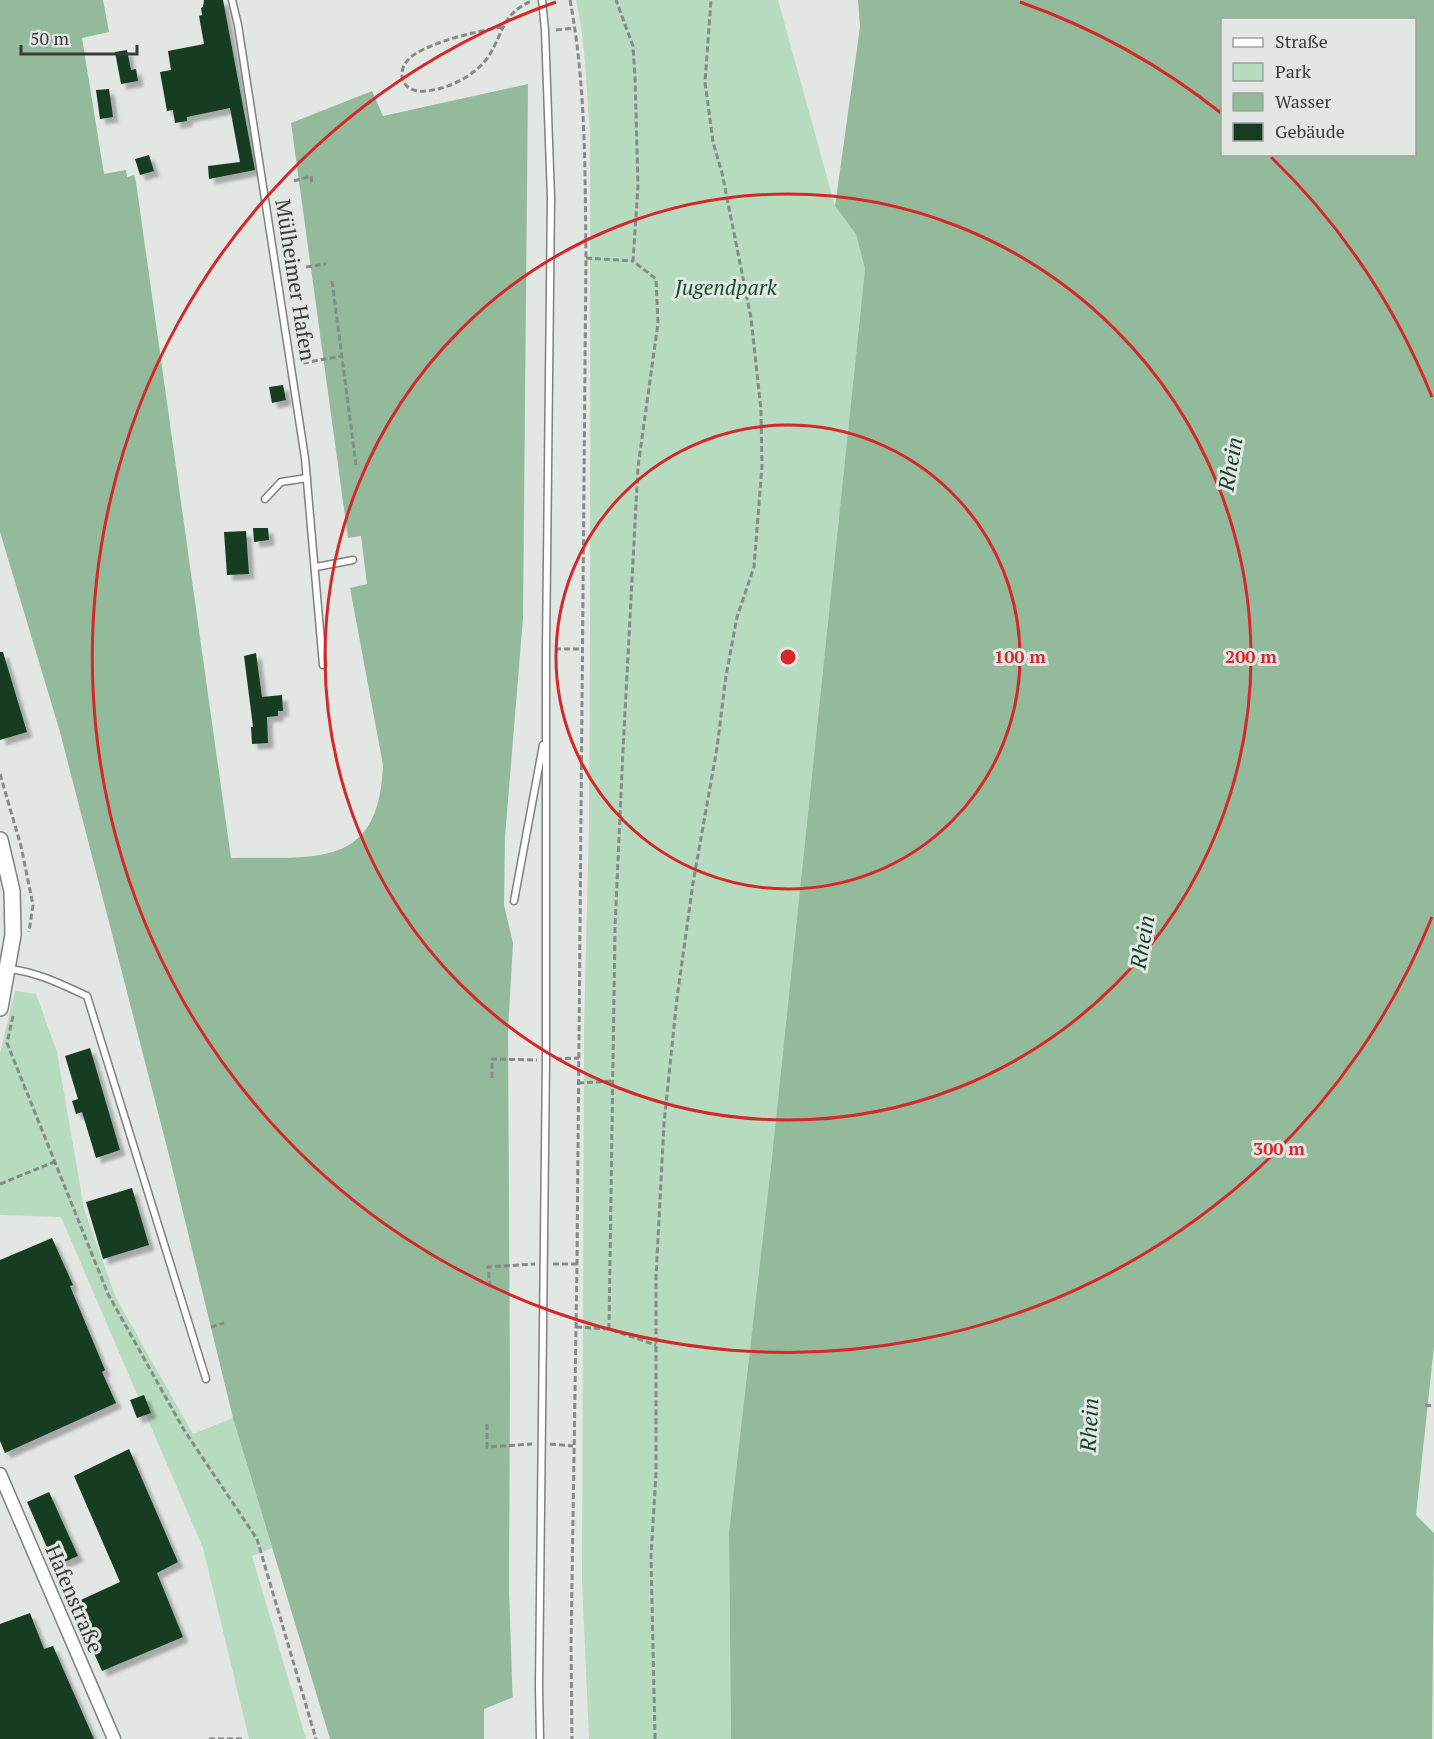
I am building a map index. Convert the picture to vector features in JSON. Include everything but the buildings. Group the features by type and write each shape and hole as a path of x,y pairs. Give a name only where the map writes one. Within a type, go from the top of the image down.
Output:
{"street":[{"path":"0,840 12,891 13,935 8,969 7,1010"},
{"name":"Hafenstraße","path":"0,1474 114,1739"}],"lane":[{"name":"Mülheimer Hafen","path":"232,0 260,164 307,478 323,665"},
{"path":"540,1739 551,198 542,0"},
{"path":"265,499 281,482 307,478"},
{"path":"315,567 353,560"},
{"path":"514,901 546,729"},
{"path":"8,969 23,970 48,978 87,996 206,1379"}],"path":[{"path":"502,27 462,35 415,54 404,64 401,72 405,84 409,89 417,92 446,88 462,80 487,59 509,15 533,0"},
{"path":"570,0 575,28 585,132 586,258 577,1264 571,1646 572,1739"},
{"path":"616,0 633,46 634,57 638,186 633,261"},
{"path":"655,1739 651,1556 656,1473 656,1277 660,1179 677,998 695,872 737,618 754,567 762,466 761,410 751,318 723,173 713,142 705,82 711,0"},
{"path":"545,30 575,28"},
{"path":"294,181 311,176 312,184"},
{"path":"586,258 633,261 656,279 658,323 638,467 617,891 609,1329"},
{"path":"306,267 326,264"},
{"path":"332,281 356,465"},
{"path":"303,363 342,356"},
{"path":"546,650 583,649"},
{"path":"0,774 21,846 33,905"},
{"path":"7,1010 7,1043 108,1294 184,1430 257,1539 316,1739"},
{"path":"492,1078 492,1059 579,1058"},
{"path":"578,1083 613,1081"},
{"path":"0,1184 54,1162"},
{"path":"490,1287 488,1267 542,1263 577,1264"},
{"path":"211,1327 224,1323"},
{"path":"576,1327 609,1329 656,1345"},
{"path":"1425,1405 1434,1406"},
{"path":"487,1424 487,1447 543,1444 573,1446"},
{"path":"209,1739 244,1739"}],"green space":[{"name":"Jugendpark","path":"576,0 778,0 835,206 856,234 865,269 771,1166 729,1532 731,1739 589,1739 582,1582 584,1028 589,824 590,132 584,49"},
{"path":"15,991 36,994 57,1052 84,1209 116,1298 193,1434 233,1418 272,1548 252,1556 306,1739 249,1739 203,1548 61,1217 0,1215 0,1053"}],"water":[{"path":"0,0 103,0 109,32 82,38 104,174 126,170 127,177 134,175 136,182 231,858 314,856 336,851 355,841 369,824 379,800 383,765 350,588 367,584 361,536 348,538 291,123 372,91 383,116 528,84 523,618 505,837 504,905 513,943 508,1031 509,1589 514,1739 330,1739 233,1418 170,1159 60,732 0,532"},
{"name":"Rhein","path":"858,0 1434,0 1434,1346 1416,1515 1434,1533 1432,1739 731,1739 729,1532 771,1166 865,269 856,234 835,206 860,27"}],"pier":[{"path":"516,1696 517,1739 484,1739 484,1709"}]}
